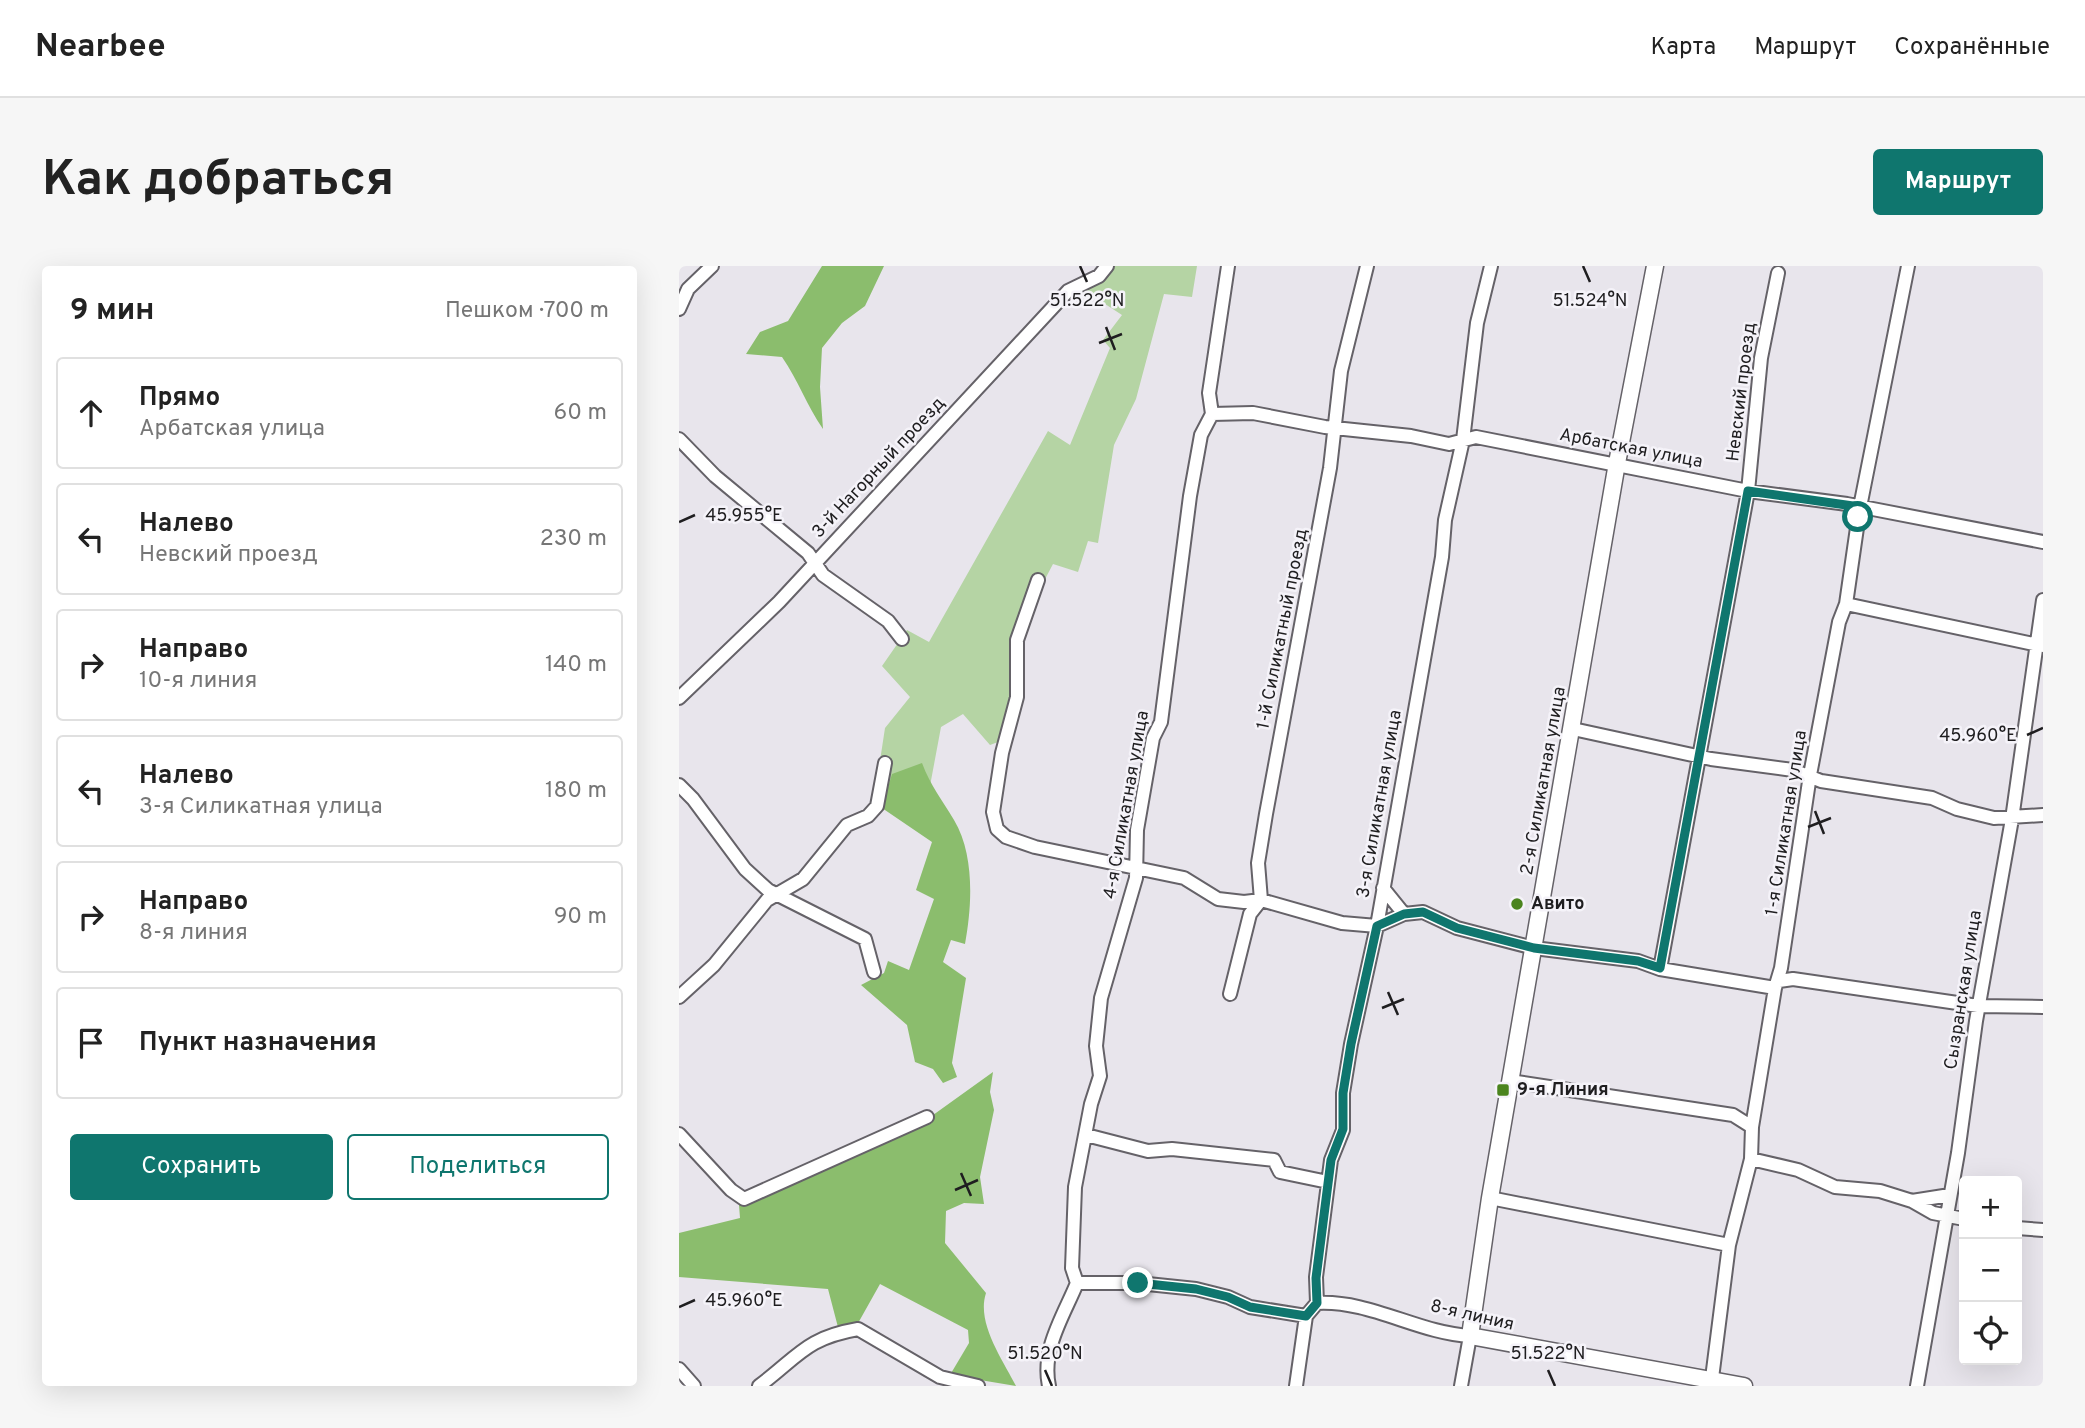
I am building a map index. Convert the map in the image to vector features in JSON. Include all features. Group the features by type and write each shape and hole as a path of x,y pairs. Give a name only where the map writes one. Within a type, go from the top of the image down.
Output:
{"street":[{"path":"679,309 688,289 712,266"},
{"name":"3-й Нагорный проезд","path":"679,698 779,602 1069,290 1099,276 1107,266"},
{"name":"4-я Силикатная улица","path":"1077,1283 1072,1268 1075,1187 1100,1076 1096,1046 1101,998 1137,868 1137,830 1153,738 1161,722 1190,496 1201,435 1212,414 1209,393 1228,266"},
{"name":"1-й Силикатный проезд","path":"1261,900 1258,863 1266,814 1336,429 1341,371 1367,266"},
{"name":"3-я Силикатная улица","path":"1317,1303 1316,1278 1331,1160 1343,1129 1343,1093 1351,1044 1377,926 1442,557 1445,520 1462,440 1477,323 1491,266"},
{"name":"2-я Силикатная улица","path":"1461,1386 1490,1198 1617,463 1655,266"},
{"name":"1-я Силикатная улица","path":"1711,1383 1729,1245 1751,1159 1752,1127 1809,775 1839,622 1846,604 1860,507 1907,266"},
{"name":"Невский проезд","path":"1660,968 1672,917 1676,872 1748,491 1761,358 1778,273"},
{"name":"Арбатская улица","path":"1212,414 1253,413 1336,429 1411,436 1449,444 1476,437 1748,491 1860,507 2043,542"},
{"path":"679,439 715,477 753,506 816,562 823,575 888,621 902,639"},
{"path":"1038,580 1017,640 1017,697 1002,752 993,812 997,829 1006,836 1035,847 1184,878 1218,899 1244,902 1261,900 1342,923 1377,926 1404,914 1423,912 1457,928 1534,948 1638,961 1660,968 1777,984 1793,979 1978,1006 2043,1007"},
{"name":"Сызранская улица","path":"1917,1386 2040,645 2043,600"},
{"path":"1846,604 2040,645"},
{"path":"1573,729 1700,756 1809,775 1821,781 1932,798 1957,809 2012,819 2043,816"},
{"path":"679,998 714,965 767,900 803,878 847,825 868,816 877,806 885,763"},
{"path":"679,785 693,799 745,869 775,894 865,939 874,972"},
{"path":"1383,888 1404,914"},
{"path":"1230,994 1250,914 1261,900"},
{"path":"1510,1081 1734,1115 1752,1127"},
{"path":"679,1134 731,1190 744,1199 927,1117"},
{"path":"1086,1135 1148,1151 1183,1150 1274,1160 1280,1172 1328,1182"},
{"path":"1751,1159 1798,1170 1835,1187 1880,1191 1912,1200 1947,1218 1959,1219"},
{"path":"1912,1200 1950,1195"},
{"path":"1490,1198 1729,1245"},
{"path":"2022,1228 2043,1230"},
{"path":"1049,1386 1052,1337 1062,1310 1077,1283 1138,1283 1196,1289 1228,1297 1250,1307 1306,1316"},
{"path":"1296,1386 1306,1316 1317,1303"},
{"name":"8-я линия","path":"1317,1303 1384,1313 1456,1335 1711,1383 1744,1386"},
{"path":"759,1386 786,1366 805,1346 822,1337 858,1329 940,1377 978,1386"},
{"path":"679,1369 694,1386"}],"green space":[{"path":"822,266 884,266 865,306 842,323 822,348 820,387 823,429 782,357 746,354 760,332 788,321"},
{"path":"1113,266 1197,266 1192,297 1164,294 1136,399 1114,445 1098,543 1088,541 1078,572 1053,564 1033,602 998,742 990,745 963,714 941,727 930,786 921,764 882,808 874,800 885,728 910,697 882,666 907,630 929,642 1048,431 1070,445 1110,348 1103,340 1122,315 1082,289 1103,280"},
{"path":"922,763 961,834 969,865 970,897 965,944 951,940 943,962 966,978 952,1063 957,1077 943,1083 933,1069 915,1062 907,1025 861,985 884,973 888,961 909,970 934,899 916,890 932,842 882,808 892,774"},
{"path":"993,1072 990,1092 994,1110 980,1177 984,1204 964,1203 946,1211 945,1243 986,1293 984,1305 988,1329 1016,1386 950,1375 969,1343 968,1330 880,1284 857,1325 839,1331 828,1289 679,1277 679,1233 740,1218 739,1205 908,1133"}],"place":[{"name":"Авито","path":"1517,904"},
{"name":"9-я Линия","path":"1503,1090"}],"route":[{"path":"1138,1283 1196,1289 1228,1297 1250,1307 1306,1316 1317,1303 1316,1278 1331,1160 1343,1129 1343,1093 1351,1044 1377,926 1404,914 1423,912 1457,928 1534,948 1638,961 1660,968 1672,917 1676,872 1688,826 1722,624 1748,491 1860,507 1858,517"}]}
